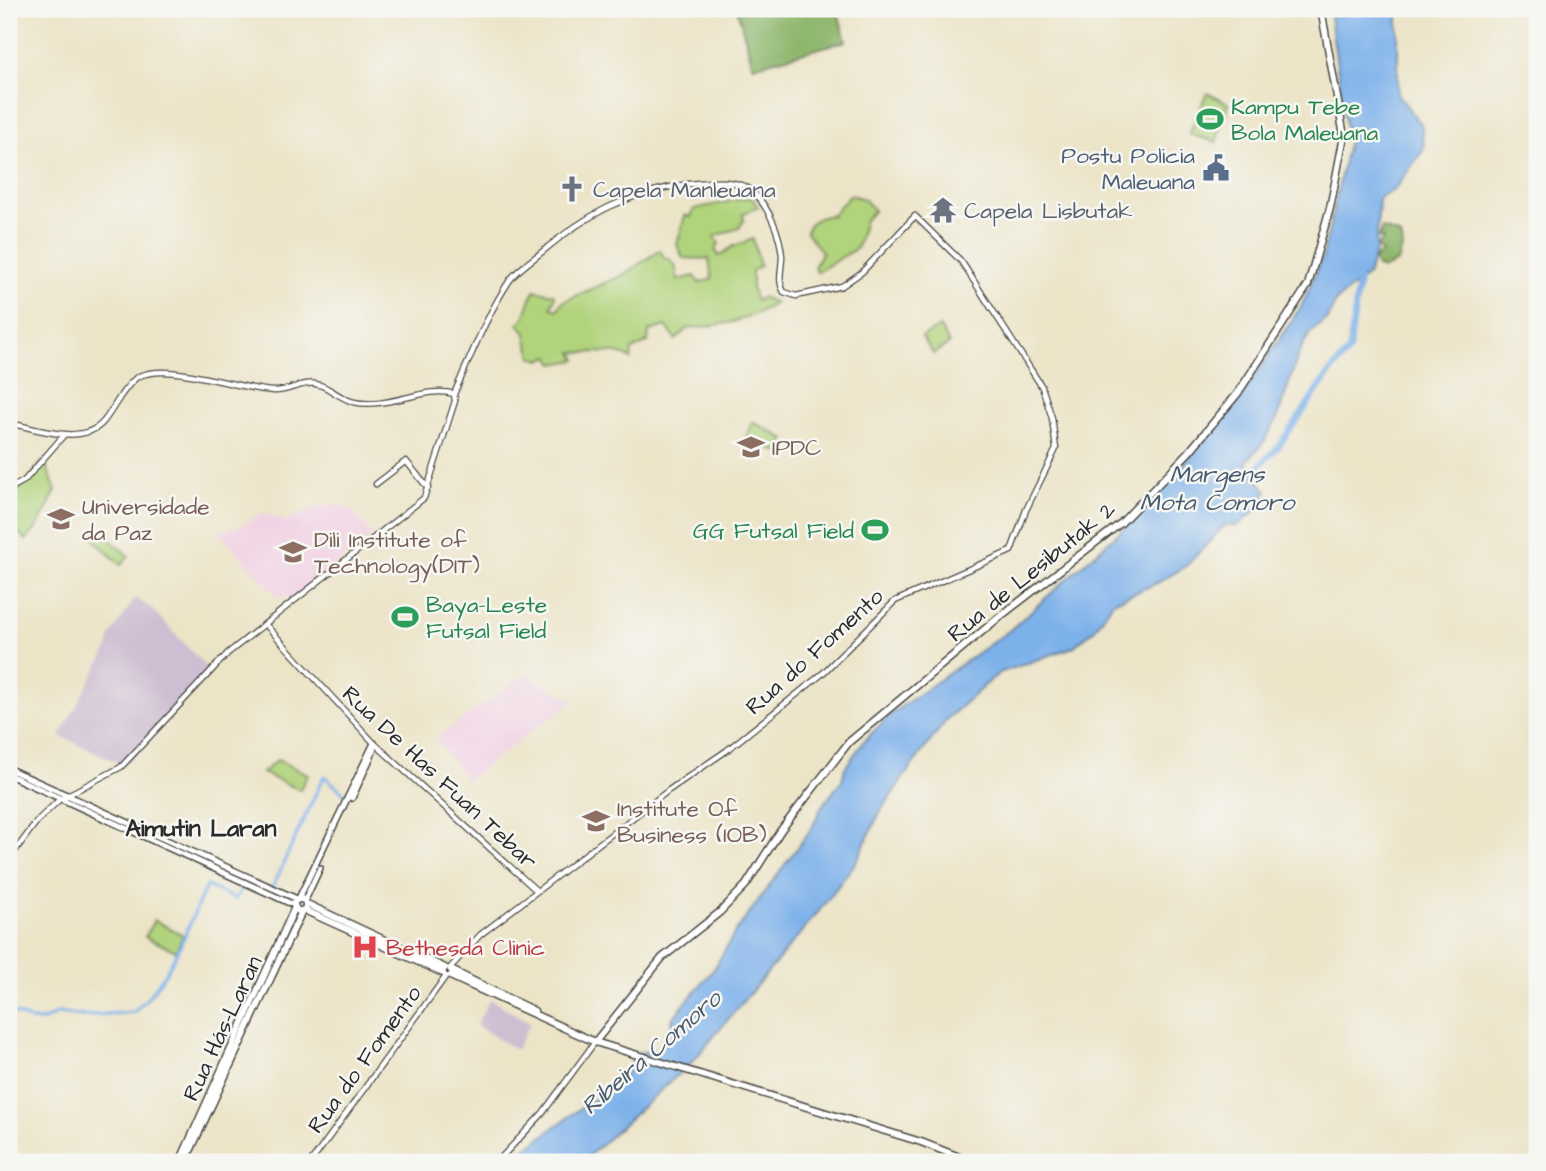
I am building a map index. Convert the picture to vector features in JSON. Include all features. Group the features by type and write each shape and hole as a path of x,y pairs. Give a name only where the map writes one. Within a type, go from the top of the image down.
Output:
{"main road":[{"name":"Rua de Lesibutak 2","path":"598,1042 662,958 720,912 740,891 780,830 849,743 997,619 1121,523 1189,452 1238,393 1308,285 1330,208 1344,136 1321,9"},
{"name":"Rua Hás-Laran","path":"182,1162 374,743"},
{"path":"9,769 478,984 549,1022 598,1042 921,1142 972,1162"},
{"path":"9,775 300,904"},
{"path":"9,1154 26,1162"}],"street":[{"name":"Rua do Fomento","path":"311,1162 447,972 480,934 669,790 726,751 822,674 894,601 1011,551 1026,510 1056,449 1052,418 1042,387 961,261 915,216 862,272 842,286 796,296 784,292 780,284 782,257 772,219 754,192 739,184 704,183 677,186 615,201 562,235 512,278 476,343 454,394"},
{"path":"9,423 64,434 89,432 100,425 130,383 145,373 168,372 235,387 272,391 314,383 350,402 361,404 414,398 424,393 454,394 455,401 424,498 228,653 121,767 60,799 38,820 9,859"},
{"path":"9,489 24,481 64,434"},
{"path":"376,484 405,461 429,489"},
{"name":"Rua De Has Fuan Tebar","path":"265,624 374,743 537,891"},
{"path":"497,1162 542,1114 598,1042"}],"shaded area":[{"name":"Dili Institute of Technology(DIT)","path":"340,504 354,512 373,534 292,599 278,597 218,531 241,526 262,513 286,521 317,507"},
{"path":"135,598 151,608 211,672 135,756 123,765 60,736 108,648 111,635"},
{"path":"528,672 537,682 573,700 467,780 435,739"},
{"path":"490,999 530,1023 516,1050 476,1025"}],"green space":[{"path":"737,9 837,9 846,41 753,66"},
{"name":"Kampu Tebe Bola Maleuana","path":"1207,93 1229,104 1216,142 1189,134"},
{"path":"850,195 864,199 874,210 865,220 857,248 817,272 814,267 822,252 806,232 816,219 832,215"},
{"path":"751,197 758,207 743,214 744,220 739,228 715,236 719,244 715,249 719,256 734,246 753,239 760,266 752,271 752,289 756,301 763,297 776,303 732,322 686,329 676,340 666,326 649,331 648,342 632,350 631,359 612,352 573,352 577,360 554,364 549,356 541,360 532,357 525,331 518,324 524,318 534,290 554,294 551,307 557,310 562,302 623,275 660,250 664,258 668,258 675,265 678,280 695,276 699,283 712,279 709,259 683,258 677,245 685,215 691,217 694,209"},
{"path":"1382,228 1401,236 1403,245 1398,262 1384,269 1377,267 1374,259 1382,252 1377,248 1383,239 1379,238"},
{"path":"940,327 949,344 933,354 922,337"},
{"path":"753,422 785,439 777,452 746,436"},
{"path":"44,460 56,491 36,529 26,540 19,533 13,539 18,550 9,557 9,505 12,500 9,503 9,491 12,489 16,494"},
{"path":"101,532 129,556 121,565 94,540"},
{"path":"277,760 308,774 300,790 262,773"},
{"path":"154,920 183,935 176,951 145,937"}],"water":[{"name":"Margens Mota Comoro","path":"1329,9 1398,9 1398,95 1421,124 1424,149 1394,190 1379,198 1376,250 1368,275 1337,300 1327,319 1310,333 1300,350 1277,419 1264,442 1246,462 1267,492 1260,507 1237,526 1225,525 1186,566 1159,582 1113,602 1095,629 1073,647 999,673 948,718 880,812 856,862 820,910 694,1060 582,1162 508,1162 587,1103 605,1094 626,1074 636,1053 657,1050 672,1037 672,1019 714,969 734,934 813,826 821,808 842,780 845,768 864,741 891,714 1010,630 1144,510 1239,400 1302,305 1323,256 1348,143"}],"waterway":[{"name":"Ribeira Comoro","path":"1248,477 1278,447 1331,371 1349,351 1359,280"},
{"path":"272,888 324,776 345,794"},
{"path":"9,1011 31,1020 42,1021 58,1013 84,1016 134,1012 147,999 167,970 205,888 207,886 235,899 246,883"}],"place":[{"name":"Kampu Tebe Bola Maleuana","path":"1210,119"},
{"name":"Postu Policia Maleuana","path":"1216,168"},
{"name":"Capela Manleuana","path":"572,189"},
{"name":"Capela Lisbutak","path":"943,210"},
{"name":"IPDC","path":"751,447"},
{"name":"Universidade da Paz","path":"61,519"},
{"name":"GG Futsal Field","path":"875,530"},
{"name":"Dili Institute of Technology(DIT)","path":"293,552"},
{"name":"Baya-Leste Futsal Field","path":"405,617"},
{"name":"Institute Of Business (IOB)","path":"596,821"},
{"name":"Bethesda Clinic","path":"365,947"}],"district":[{"name":"Aimutin Laran","path":"201,828"}]}
